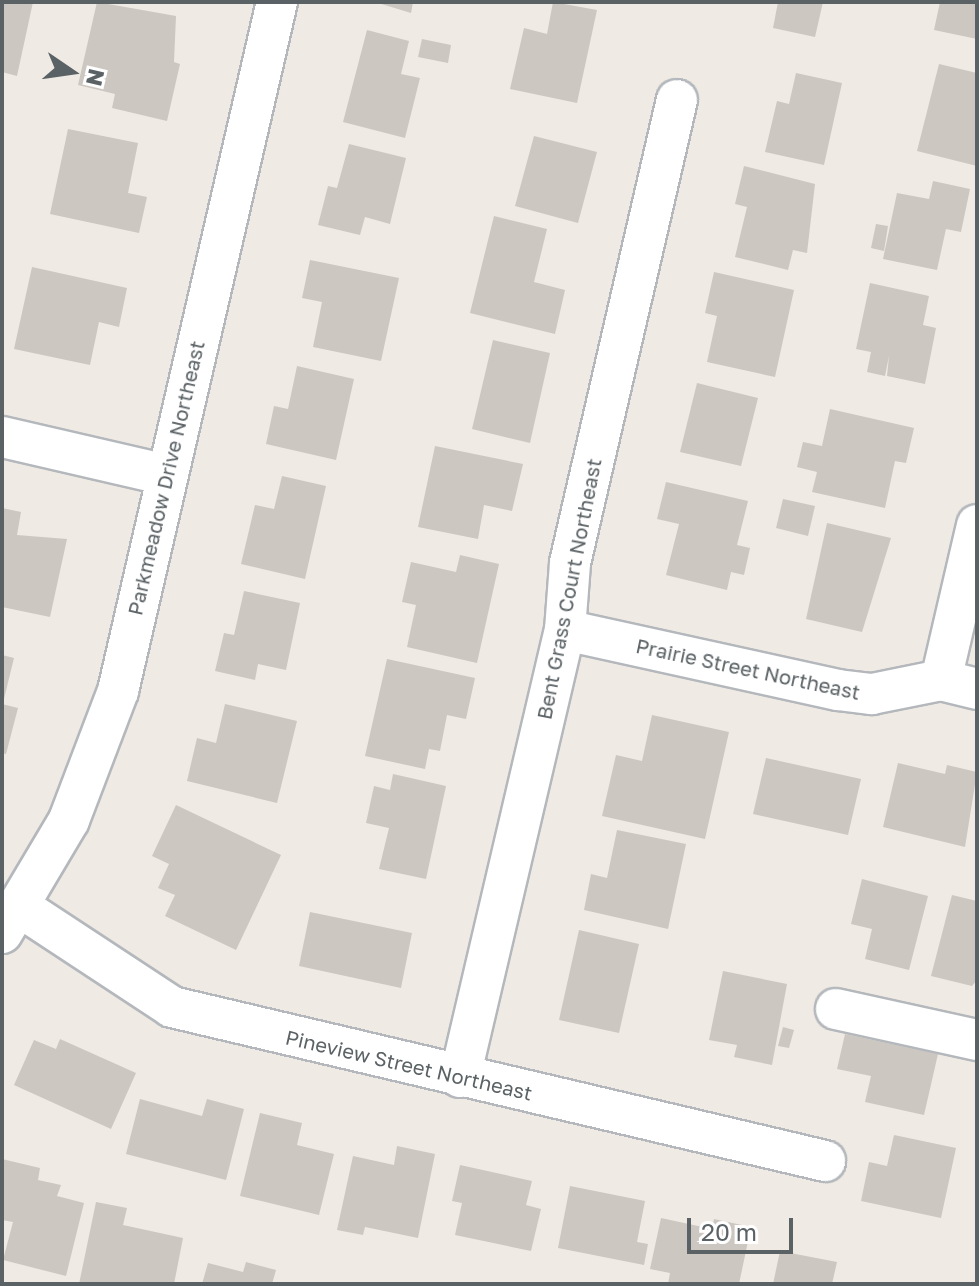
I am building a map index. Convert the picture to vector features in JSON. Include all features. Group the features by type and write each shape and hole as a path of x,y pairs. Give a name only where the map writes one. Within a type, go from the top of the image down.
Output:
{"street":[{"name":"Parkmeadow Drive Northeast","path":"11,920 98,755 277,2"},
{"name":"Bent Grass Court Northeast","path":"460,1077 565,630 570,563 677,100"},
{"path":"2,437 166,475"},
{"path":"959,684 977,525"},
{"name":"Prairie Street Northeast","path":"565,630 838,690 872,694 959,684"},
{"name":"Pineview Street Northeast","path":"11,920 172,1007 825,1161"},
{"path":"836,1009 977,1040"}],"building":[{"path":"2,2 33,2 17,76 2,72"},
{"path":"97,2 176,16 174,62 180,64 167,121 112,108 115,94 78,85"},
{"path":"375,2 413,2 411,13"},
{"path":"553,2 597,10 577,103 510,89 524,28 547,34"},
{"path":"778,2 823,2 815,37 773,28"},
{"path":"940,2 977,2 977,39 934,30"},
{"path":"367,30 409,41 401,74 420,78 405,138 343,122"},
{"path":"422,39 451,45 448,63 418,57"},
{"path":"939,64 977,73 977,166 917,151"},
{"path":"796,73 842,83 824,165 765,152 777,101 789,104"},
{"path":"68,129 138,143 128,193 147,197 139,233 50,214"},
{"path":"534,136 597,152 578,223 515,206"},
{"path":"349,144 406,158 390,224 365,217 360,235 318,225 328,186 337,188"},
{"path":"744,166 815,184 807,253 793,250 788,270 735,257 747,207 735,204"},
{"path":"933,181 970,189 961,232 946,229 937,270 883,259 897,193 929,199"},
{"path":"494,216 547,229 534,282 565,290 555,334 470,313"},
{"path":"876,224 888,226 884,251 871,248"},
{"path":"310,260 399,278 381,361 313,347 322,302 302,298"},
{"path":"32,267 127,288 119,327 99,322 90,365 14,349"},
{"path":"714,272 794,290 775,377 707,362 717,316 705,313"},
{"path":"870,283 929,296 923,325 936,328 925,384 887,376 889,356 885,376 867,372 871,352 856,349"},
{"path":"493,340 550,353 530,443 472,429"},
{"path":"297,366 354,379 336,460 266,444 274,406 288,409"},
{"path":"697,383 758,398 741,466 680,452"},
{"path":"830,409 914,428 906,463 895,461 885,508 812,492 817,472 797,467 803,442 822,446"},
{"path":"435,446 523,464 512,511 484,505 478,539 418,527"},
{"path":"282,476 326,486 305,579 241,564 255,505 274,509"},
{"path":"666,482 748,501 737,545 750,548 744,575 731,572 727,590 666,575 679,524 657,519"},
{"path":"783,499 815,506 808,536 776,528"},
{"path":"2,508 21,512 17,535 67,539 50,617 2,607"},
{"path":"827,523 891,538 862,632 806,619"},
{"path":"460,555 499,564 477,663 407,647 416,605 402,602 411,562 456,572"},
{"path":"244,591 300,603 286,670 258,664 255,680 215,671 224,633 234,635"},
{"path":"2,655 14,658 3,703 2,703"},
{"path":"387,659 475,678 466,719 447,715 440,751 429,749 425,769 365,756"},
{"path":"2,704 18,708 6,754 2,753"},
{"path":"225,704 297,721 277,803 187,781 197,738 216,743"},
{"path":"652,715 729,732 705,839 602,816 616,755 642,761"},
{"path":"766,758 861,779 848,835 753,814"},
{"path":"898,763 945,774 947,765 977,772 965,847 883,827"},
{"path":"393,774 446,786 426,879 379,869 389,828 366,823 374,786 390,790"},
{"path":"176,805 281,855 236,950 165,916 175,895 158,888 169,864 152,856"},
{"path":"617,830 686,844 668,929 584,910 591,874 607,878"},
{"path":"862,879 928,896 909,970 865,959 872,929 851,924"},
{"path":"952,895 977,901 977,980 972,986 931,976"},
{"path":"310,912 412,933 401,988 299,966"},
{"path":"579,930 639,944 619,1033 559,1020"},
{"path":"723,971 787,984 772,1065 734,1057 737,1045 709,1040"},
{"path":"783,1027 794,1030 789,1048 778,1046"},
{"path":"845,1034 938,1054 924,1115 865,1102 871,1076 837,1069"},
{"path":"60,1039 136,1073 111,1129 14,1085 34,1040 56,1049"},
{"path":"140,1099 202,1116 207,1099 244,1109 226,1180 126,1154"},
{"path":"260,1113 302,1123 297,1145 334,1154 319,1215 240,1196"},
{"path":"894,1135 956,1148 941,1218 861,1201 869,1162 887,1166"},
{"path":"397,1146 435,1154 418,1238 365,1227 363,1235 337,1230 353,1156 394,1165"},
{"path":"2,1159 40,1168 38,1180 61,1185 57,1196 84,1203 66,1276 3,1260 13,1222 2,1220"},
{"path":"460,1165 532,1181 526,1205 541,1209 531,1251 455,1235 462,1203 452,1201"},
{"path":"570,1186 645,1201 637,1242 648,1244 644,1265 558,1248"},
{"path":"96,1202 127,1208 123,1225 183,1238 174,1284 79,1284"},
{"path":"661,1218 712,1229 714,1219 751,1227 739,1284 668,1284 670,1273 650,1269"},
{"path":"780,1251 837,1262 832,1284 773,1284"},
{"path":"246,1262 276,1270 272,1284 202,1284 208,1263 243,1272"}]}
